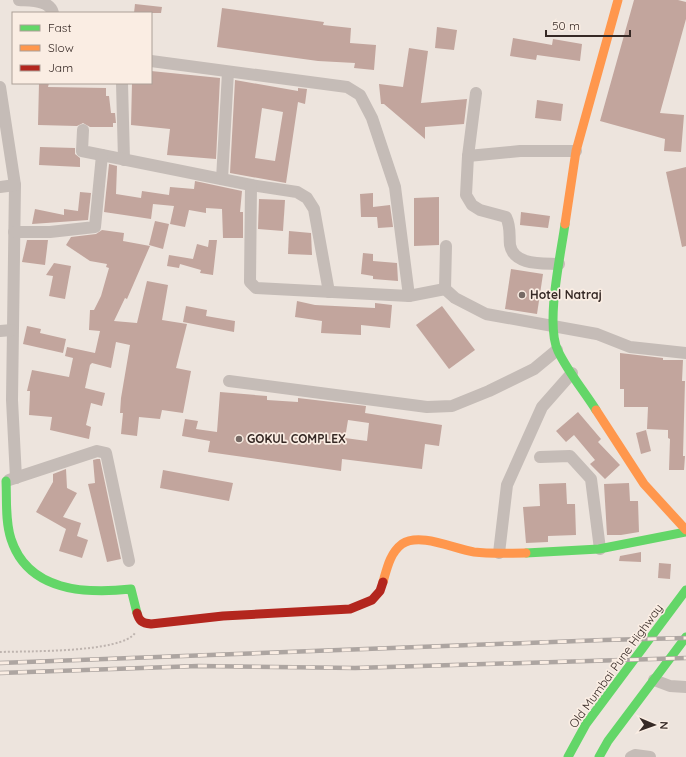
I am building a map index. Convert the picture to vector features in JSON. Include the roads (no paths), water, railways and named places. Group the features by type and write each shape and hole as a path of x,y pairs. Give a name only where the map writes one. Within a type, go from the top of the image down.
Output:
{"main road":[{"path":"7,480 8,518 12,540 20,558 27,565 40,576 62,587 74,590 98,592 130,589 138,619 143,623 152,624 223,616 350,609 365,605 375,598 380,589 385,572 396,550 405,542 415,540 470,552 499,553 600,549 686,531 644,484 557,350 553,328 554,302 576,151 618,0"},
{"name":"Old Mumbai Pune Highway","path":"568,757 586,724 686,590"},
{"path":"600,757 608,741 686,637"}],"street":[{"path":"19,0 45,3 50,6 53,12"},
{"path":"152,61 347,87 360,95 372,118 395,187 409,296"},
{"path":"222,179 228,72"},
{"path":"122,84 124,160"},
{"path":"0,87 15,185 12,400 7,480 97,451 106,453 129,561"},
{"path":"476,93 468,156 466,195 472,205 480,210 506,217 509,224 510,246 513,254 523,261 559,264"},
{"path":"83,130 82,151 251,185 297,192 307,198 314,209 328,292"},
{"path":"468,156 520,151 576,151"},
{"path":"14,232 50,232 95,227 102,155"},
{"path":"0,186 15,185"},
{"path":"251,185 250,282 251,285 256,288 409,296 445,289"},
{"path":"446,246 445,289 455,298 486,314 553,328 597,334 630,347 686,353"},
{"path":"0,331 12,330"},
{"path":"229,381 427,407 452,406 534,369 557,350"},
{"path":"499,553 507,485 542,407 572,373"},
{"path":"540,457 570,456 591,480 600,549"},
{"path":"654,680 670,686 686,687"},
{"path":"631,757 635,755 650,757"}],"railway":[{"path":"0,663 686,638"},
{"path":"0,673 198,666 355,668 686,658"}],"place":[{"name":"Hotel Natraj","path":"522,295"},
{"name":"GOKUL COMPLEX","path":"239,439"}]}
